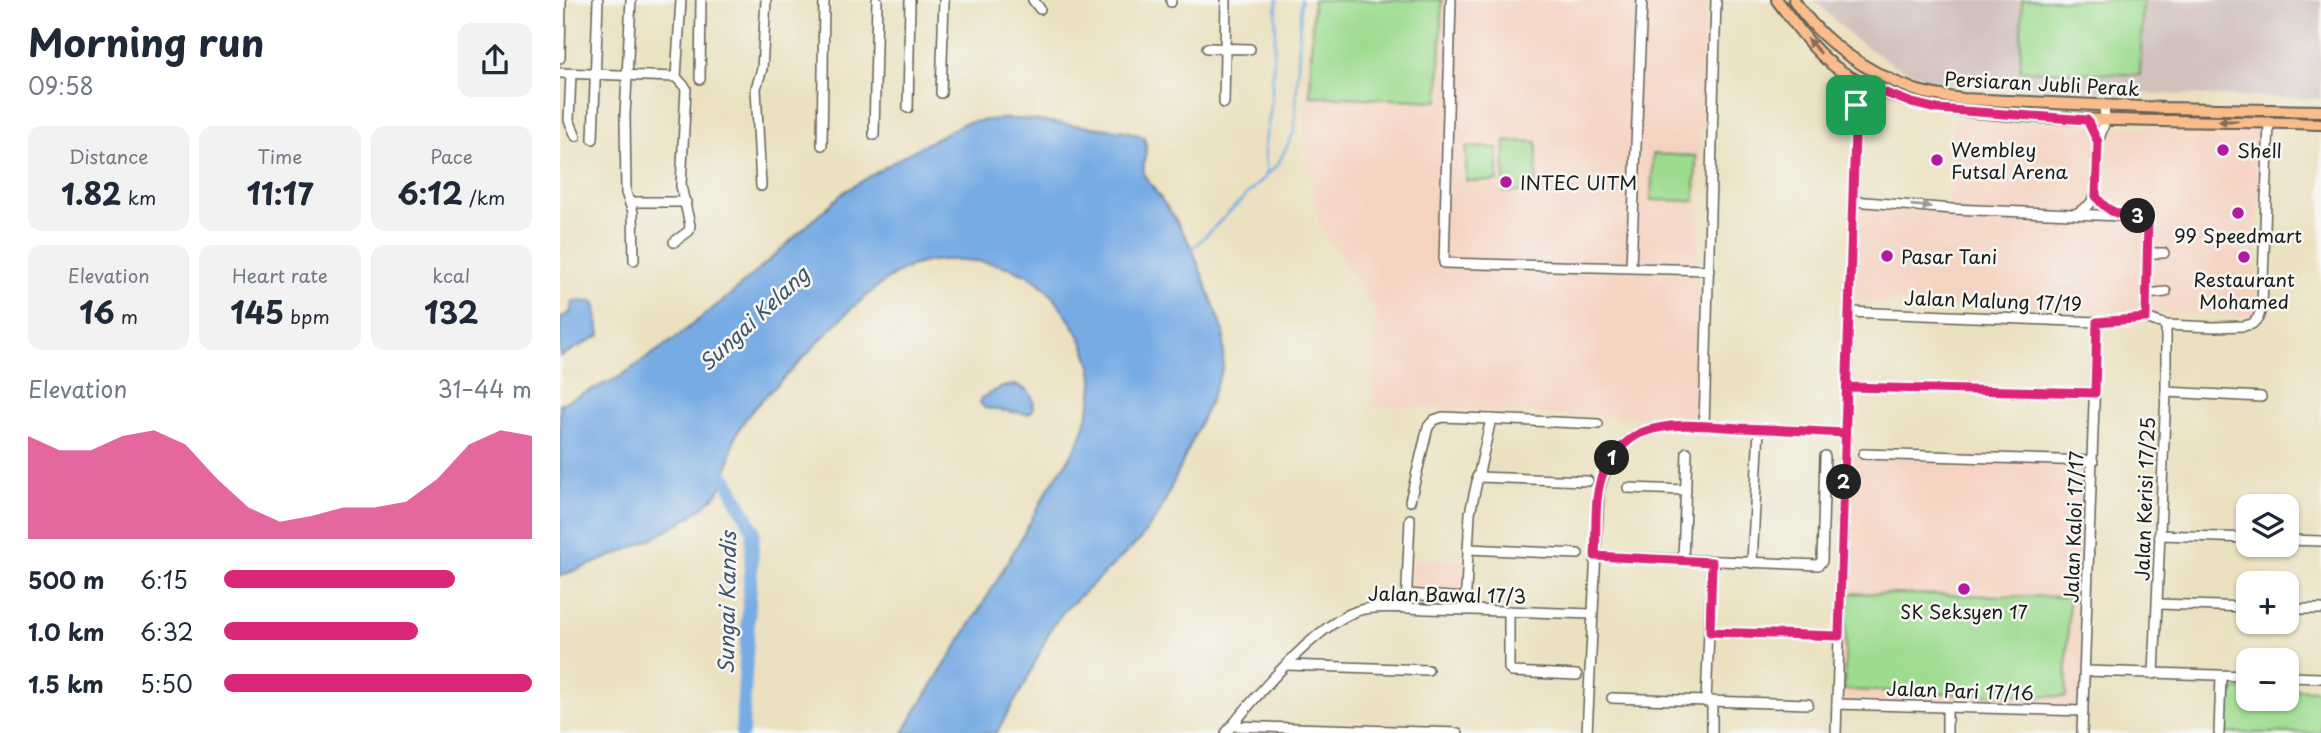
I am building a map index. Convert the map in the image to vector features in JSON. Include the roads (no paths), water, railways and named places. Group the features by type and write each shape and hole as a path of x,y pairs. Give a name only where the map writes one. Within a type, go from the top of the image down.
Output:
{"main road":[{"name":"Persiaran Jubli Perak","path":"1777,0 1803,33 1840,71 1883,92 1937,109 2105,121 2321,124"},
{"name":"Persiaran Jubli Perak","path":"1794,0 1816,27 1853,59 1916,90 1937,95 1963,99 2104,105 2321,111"},
{"path":"1853,59 1858,66 1861,82"},
{"path":"1840,71 1847,80 1856,105 1867,95 1883,92"}],"street":[{"path":"560,58 561,0"},
{"path":"593,139 598,0"},
{"path":"631,0 625,115 626,193 631,202 634,260"},
{"path":"674,242 689,231 686,202 681,186 686,88 676,77 681,0"},
{"path":"700,79 701,0"},
{"path":"761,186 756,88 762,69 766,0"},
{"path":"821,145 824,0"},
{"path":"874,135 877,0"},
{"path":"908,108 909,0"},
{"path":"941,93 944,0"},
{"path":"1033,0 1040,9"},
{"path":"1224,103 1226,0"},
{"path":"1451,0 1444,263 1709,270"},
{"path":"1632,267 1642,0"},
{"path":"1704,426 1716,0"},
{"path":"1207,48 1250,50"},
{"path":"560,73 676,77"},
{"path":"571,74 569,120 576,136"},
{"path":"1836,733 1856,105 1861,82"},
{"path":"2104,105 2105,121 2098,142 2096,196 2105,208 2123,216"},
{"path":"2087,120 2098,142"},
{"name":"Jalan Malung 17/19","path":"1849,312 2097,322 2146,318 2166,325 2252,324 2258,318 2262,306 2269,122"},
{"path":"2076,214 2096,196"},
{"path":"1853,201 1952,209 2145,217 2148,219 2146,318"},
{"path":"631,202 686,202"},
{"path":"2147,253 2164,253"},
{"path":"2146,294 2166,292"},
{"name":"Jalan Kaloi 17/17","path":"2082,733 2097,322"},
{"name":"Jalan Kerisi 17/25","path":"2154,674 2166,325"},
{"path":"1847,387 2095,393"},
{"path":"2165,392 2261,397"},
{"path":"1410,501 1428,427 1434,420 1443,417 1598,424"},
{"path":"1465,610 1470,513 1491,419"},
{"path":"1587,733 1599,491 1604,472 1612,457 1626,443 1642,433 1678,426 1845,433"},
{"path":"1752,563 1759,429"},
{"path":"1683,560 1687,452"},
{"path":"1863,454 2093,461"},
{"path":"1595,556 1818,565 1822,561 1825,456"},
{"path":"1478,477 1588,481"},
{"path":"1628,488 1686,490"},
{"path":"1406,608 1410,519"},
{"path":"2160,535 2236,538"},
{"path":"2299,540 2321,541"},
{"path":"1468,549 1578,554"},
{"path":"1712,562 1709,702 1712,733"},
{"path":"1407,594 1465,598"},
{"path":"2158,604 2236,607"},
{"path":"2299,608 2321,609"},
{"name":"Jalan Bawal 17/3","path":"1229,729 1262,688 1287,665 1330,627 1360,609 1591,614"},
{"path":"1509,611 1508,668 1512,672 1577,675"},
{"path":"1710,632 1839,636"},
{"path":"1287,665 1428,670"},
{"path":"2085,671 2236,676"},
{"path":"2219,733 2221,676"},
{"path":"2299,677 2321,678"},
{"path":"1612,698 1808,704"},
{"name":"Jalan Pari 17/16","path":"1837,704 2083,711"},
{"path":"1947,733 1948,708"},
{"path":"1229,729 1458,733"}],"water":[{"name":"Sungai Kelang","path":"1023,119 1126,131 1144,137 1144,175 1192,248 1224,332 1223,367 1160,512 1139,541 1064,611 1051,628 1025,684 996,733 903,733 1074,451 1088,412 1093,378 1080,338 1046,289 1028,275 1010,268 964,260 932,261 917,264 890,278 845,315 752,411 736,435 723,483 712,499 679,524 660,534 560,576 560,404 618,378 674,339 735,291 844,192 964,123"},
{"path":"573,301 595,302 600,335 560,357 560,318 570,313"},
{"path":"1015,385 1028,391 1032,397 1033,410 1028,414 985,408 980,403 981,398 1002,387"}],"waterway":[{"path":"1267,174 1264,147 1271,107 1277,0"},
{"path":"1191,250 1278,164 1295,130 1301,0"},
{"name":"Sungai Kandis","path":"710,471 726,479 753,529 742,733"}],"place":[{"name":"Shell","path":"2223,150"},
{"name":"Wembley Futsal Arena","path":"1937,160"},
{"name":"INTEC UITM","path":"1506,182"},
{"name":"99 Speedmart","path":"2238,213"},
{"name":"Pasar Tani","path":"1887,256"},
{"name":"Restaurant Mohamed","path":"2244,257"},
{"name":"SK Seksyen 17","path":"1964,589"}]}
